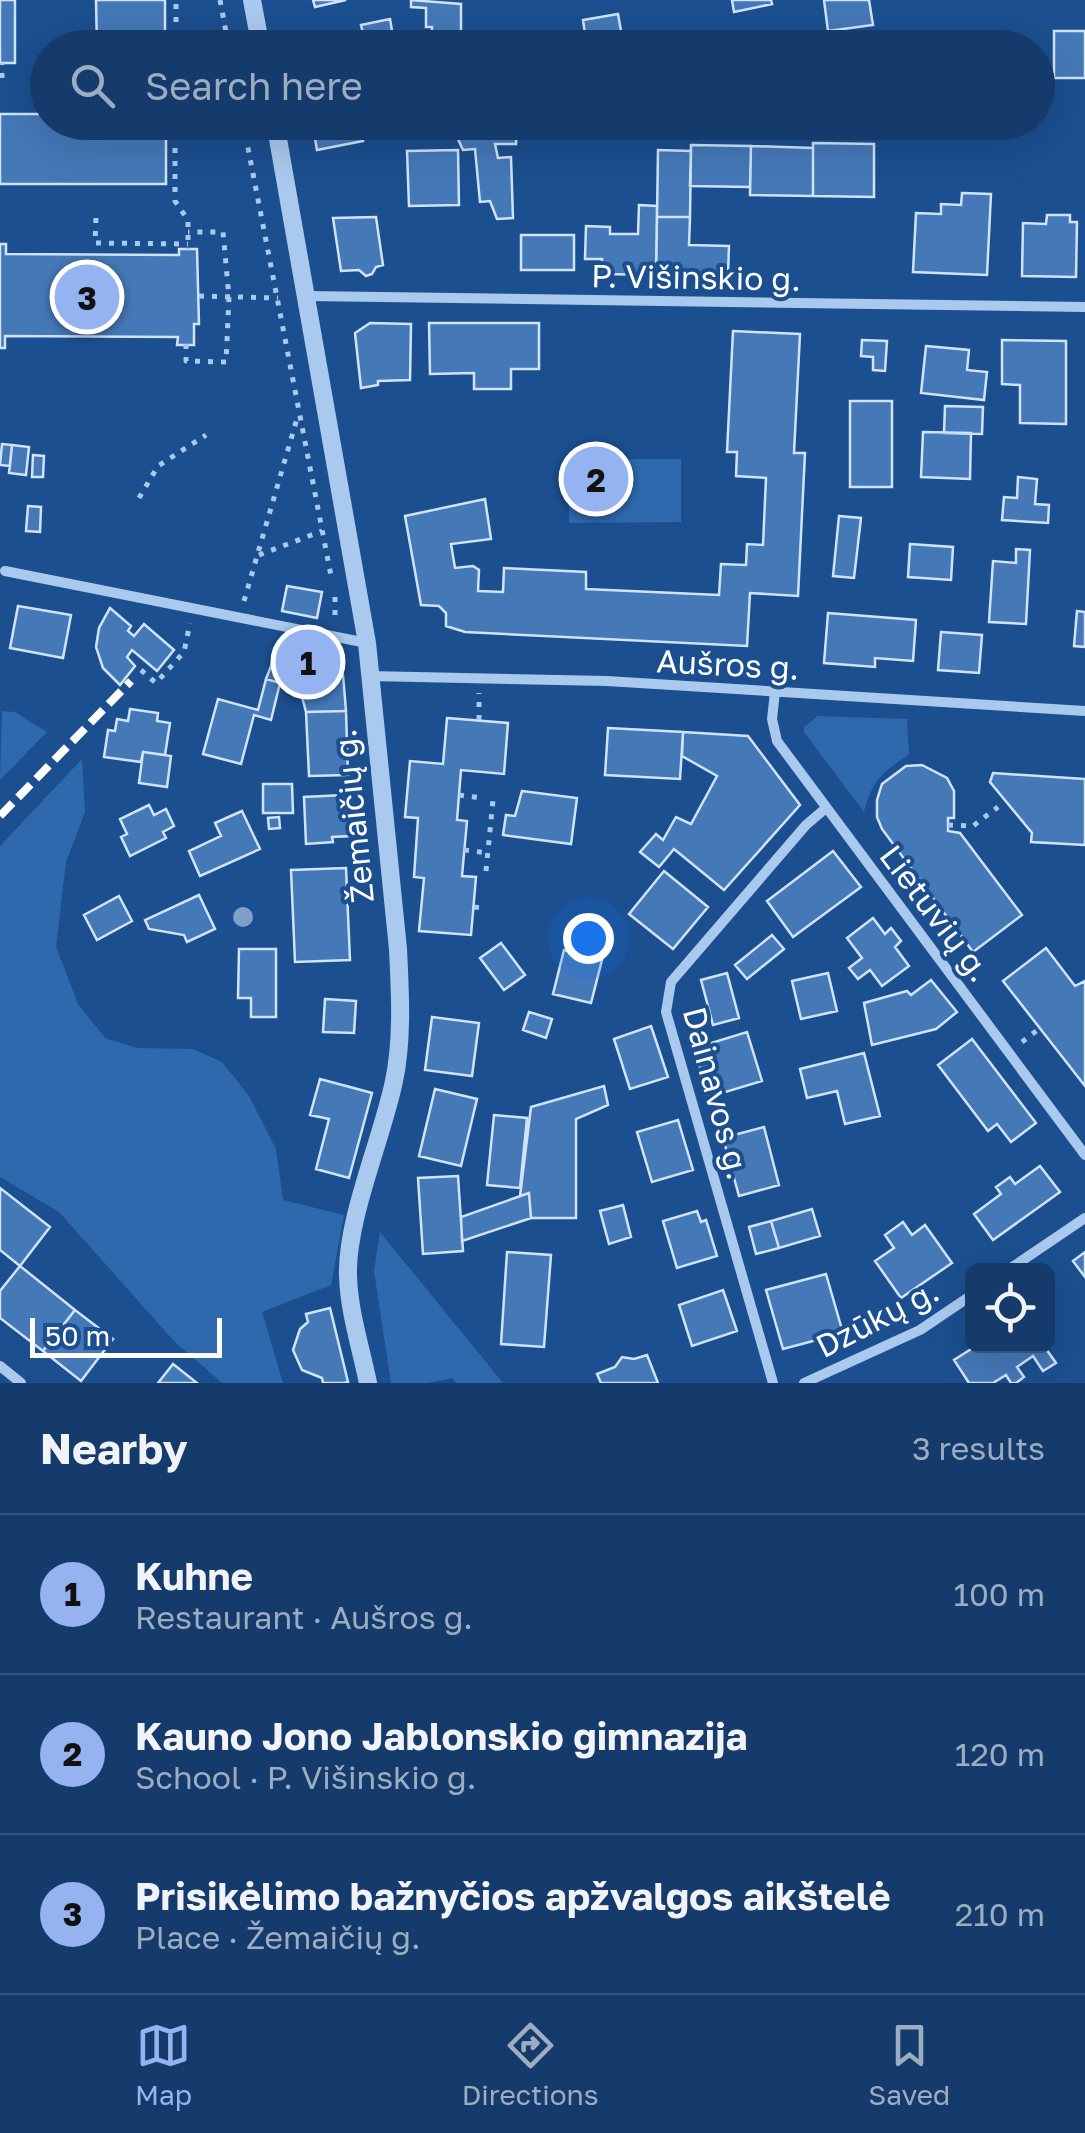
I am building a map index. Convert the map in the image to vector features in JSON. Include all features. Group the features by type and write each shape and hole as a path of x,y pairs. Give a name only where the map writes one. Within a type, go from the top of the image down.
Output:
{"street":[{"path":"252,0 258,30"},
{"name":"Žemaičių g.","path":"278,140 367,643 400,991 395,1078 352,1240 348,1274 350,1302 368,1383"},
{"name":"P. Višinskio g.","path":"307,296 1085,307"},
{"path":"5,572 367,643"},
{"name":"Aušros g.","path":"368,676 607,682 1085,711"},
{"name":"Lietuvių g.","path":"775,692 772,718 777,741 1085,1154"},
{"name":"Dainavos g.","path":"772,1383 666,1012 667,996 671,982 806,825 826,808"},
{"path":"1018,1263 1085,1218"},
{"name":"Dzūkų g.","path":"804,1383 920,1330 965,1300"},
{"path":"0,1366 22,1383"}],"path":[{"path":"176,0 176,30"},
{"path":"220,0 226,30"},
{"path":"2,63 2,78"},
{"path":"96,218 96,243 188,247 188,220 174,201 175,140"},
{"path":"247,140 335,597 335,638"},
{"path":"166,164 175,164"},
{"path":"186,344 186,361 226,362 229,297 223,232 188,232"},
{"path":"199,296 278,298"},
{"path":"240,619 298,412"},
{"path":"139,498 158,466 206,434"},
{"path":"258,555 322,532"},
{"path":"141,670 156,684 184,652 193,610"},
{"path":"478,720 479,680"},
{"path":"459,795 482,798"},
{"path":"486,871 493,800"},
{"path":"948,825 973,826 998,807"},
{"path":"464,850 488,853"},
{"path":"474,907 482,908"}],"shaded area":[{"path":"569,459 681,459 681,522 569,523"},
{"path":"2,711 15,712 47,732 0,780"},
{"path":"818,716 907,719 909,755 879,779 864,812 804,732 804,727"},
{"path":"82,759 85,812 66,862 56,947 78,1004 105,1038 137,1048 193,1049 222,1062 249,1096 276,1149 283,1200 344,1215 331,1285 262,1312 283,1383 222,1383 174,1341 59,1212 0,1177 0,846"},
{"path":"380,1232 503,1383 457,1383 452,1378 428,1383 391,1383 374,1271"}],"building":[{"path":"0,0 15,0 15,63 0,63"},
{"path":"96,0 165,0 165,30 97,30"},
{"path":"313,0 346,0 315,7"},
{"path":"411,0 461,4 461,30 432,30 426,27 426,8 411,7"},
{"path":"732,0 771,0 772,4 734,12"},
{"path":"824,0 869,0 873,25 828,30"},
{"path":"618,14 621,30 584,30 583,20"},
{"path":"390,19 392,30 362,30 361,25"},
{"path":"1055,31 1085,31 1085,78 1055,78"},
{"path":"0,114 30,114 30,140 166,140 166,184 0,184"},
{"path":"315,140 363,141 317,150"},
{"path":"458,140 516,140 516,144 495,144 498,158 511,157 513,218 497,219 490,201 480,202 475,149 463,150"},
{"path":"813,143 874,144 874,197 813,196"},
{"path":"691,145 751,146 750,187 690,186"},
{"path":"751,146 813,148 813,196 750,195"},
{"path":"458,150 459,205 409,206 407,151"},
{"path":"658,150 691,151 690,217 657,217"},
{"path":"962,193 991,194 987,275 913,272 916,213 941,214 941,204 961,205"},
{"path":"639,205 657,206 656,275 602,274 602,259 585,259 586,226 610,227 610,234 638,234"},
{"path":"1047,215 1070,215 1070,222 1077,222 1076,277 1022,276 1023,223 1046,224"},
{"path":"376,217 383,265 366,276 359,270 341,271 333,218"},
{"path":"657,217 690,217 689,245 729,246 728,275 688,274 688,284 656,283"},
{"path":"521,235 574,235 574,270 521,270"},
{"path":"0,244 6,244 6,254 179,255 179,249 197,249 199,324 194,324 194,345 177,345 178,337 5,336 5,348 0,348"},
{"path":"370,323 411,324 410,380 378,381 378,385 361,388 355,333"},
{"path":"429,323 539,323 539,369 511,369 511,389 474,389 474,373 430,374"},
{"path":"733,331 800,334 794,453 805,453 798,596 750,593 747,646 465,632 446,626 446,613 439,606 421,605 405,516 485,499 491,539 451,544 455,568 473,566 479,570 478,591 503,592 504,568 586,572 586,589 719,595 721,564 746,565 747,544 763,545 766,478 736,476 737,452 727,452"},
{"path":"862,340 887,341 885,371 873,370 873,357 861,356"},
{"path":"1002,340 1066,341 1066,424 1020,423 1020,385 1002,384"},
{"path":"926,346 969,350 967,370 987,372 984,400 921,393"},
{"path":"850,401 892,401 892,487 850,487"},
{"path":"945,406 983,407 982,434 944,433"},
{"path":"923,432 971,433 970,479 921,477"},
{"path":"2,444 12,445 10,466 0,465"},
{"path":"12,445 29,447 26,475 9,473"},
{"path":"33,455 44,456 43,477 32,477"},
{"path":"1018,477 1037,479 1035,504 1049,505 1048,523 1002,520 1004,497 1017,498"},
{"path":"28,506 41,507 40,532 26,531"},
{"path":"839,516 861,518 854,578 833,576"},
{"path":"910,544 953,547 951,580 908,577"},
{"path":"1016,549 1030,550 1026,624 989,622 993,561 1016,563"},
{"path":"287,586 322,592 317,618 282,611"},
{"path":"18,606 71,615 63,658 10,648"},
{"path":"110,608 131,626 128,631 134,636 144,624 174,650 157,671 132,650 127,657 135,666 120,685 103,668 96,647 99,628"},
{"path":"1077,611 1085,612 1085,647 1074,646"},
{"path":"828,613 916,620 913,661 875,658 875,667 824,663"},
{"path":"941,632 982,635 979,673 938,670"},
{"path":"278,648 331,659 343,675 346,711 306,712 300,689 266,679"},
{"path":"266,679 280,683 271,720 254,715 241,764 203,754 218,699 258,710"},
{"path":"130,709 158,713 157,721 170,723 165,755 143,752 141,762 104,757 108,730 115,731 117,719 128,721"},
{"path":"346,711 348,775 309,776 306,712"},
{"path":"447,718 508,723 504,774 461,770 457,820 467,821 462,876 476,877 471,935 419,931 424,878 414,877 418,818 405,817 410,761 443,764"},
{"path":"608,728 683,732 680,779 605,775"},
{"path":"683,732 748,736 800,805 724,890 674,849 659,867 640,852 656,834 663,840 676,817 691,824 717,776 682,756"},
{"path":"143,752 171,756 167,787 139,783"},
{"path":"922,765 947,778 954,791 954,818 948,818 948,831 960,833 1022,915 973,952 877,817 882,784 906,766"},
{"path":"993,773 1085,779 1085,845 1031,842 1032,833 990,782"},
{"path":"263,784 292,784 293,813 263,813"},
{"path":"522,791 577,798 571,844 503,835 506,815 515,816"},
{"path":"343,795 343,803 350,803 352,836 306,844 304,797"},
{"path":"149,805 154,815 166,809 174,826 163,832 166,838 130,856 121,837 127,834 120,819"},
{"path":"242,811 260,849 200,876 189,851 221,836 215,823"},
{"path":"279,817 280,828 269,829 268,818"},
{"path":"833,851 861,887 793,937 767,901"},
{"path":"346,868 350,960 295,962 291,870"},
{"path":"664,871 708,907 673,949 629,914"},
{"path":"199,895 215,929 187,942 184,935 149,929 145,920"},
{"path":"119,896 132,921 97,940 84,915"},
{"path":"873,918 885,934 891,928 901,941 895,947 909,966 882,986 870,970 858,979 849,968 862,958 847,938"},
{"path":"772,935 784,949 747,979 735,965"},
{"path":"501,943 525,975 504,990 480,958"},
{"path":"1046,948 1075,986 1085,981 1085,1086 1003,981"},
{"path":"239,949 276,949 276,1017 251,1017 251,998 238,998"},
{"path":"564,950 602,960 591,1003 553,994"},
{"path":"727,973 739,1018 713,1025 701,980"},
{"path":"828,973 837,1011 801,1019 792,981"},
{"path":"931,980 957,1012 936,1029 872,1045 864,1003 907,991 911,995"},
{"path":"325,999 356,1001 354,1033 323,1032"},
{"path":"529,1012 552,1019 546,1038 523,1030"},
{"path":"432,1017 479,1023 472,1076 425,1070"},
{"path":"651,1026 668,1077 630,1089 614,1039"},
{"path":"747,1032 762,1081 709,1097 696,1055 713,1050 711,1043"},
{"path":"972,1039 1036,1123 1011,1142 997,1124 988,1131 938,1065"},
{"path":"864,1053 880,1116 845,1124 837,1091 807,1098 800,1069"},
{"path":"320,1079 372,1093 349,1178 316,1169 329,1119 310,1115"},
{"path":"604,1086 608,1105 576,1119 576,1218 531,1218 529,1193 520,1196 531,1107"},
{"path":"435,1089 477,1099 461,1166 419,1156"},
{"path":"494,1115 527,1118 520,1188 487,1185"},
{"path":"678,1120 693,1170 652,1182 637,1132"},
{"path":"764,1127 779,1185 739,1196 723,1138"},
{"path":"1040,1166 1060,1192 993,1240 974,1214 1001,1194 996,1187 1010,1177 1015,1184"},
{"path":"458,1176 463,1251 423,1254 418,1178"},
{"path":"0,1188 50,1227 20,1266 0,1250"},
{"path":"529,1193 531,1218 462,1241 461,1217"},
{"path":"623,1205 631,1237 609,1244 600,1211"},
{"path":"812,1209 820,1236 779,1248 771,1221"},
{"path":"697,1211 701,1222 706,1220 717,1256 677,1268 663,1221"},
{"path":"771,1221 779,1248 756,1254 749,1227"},
{"path":"903,1222 912,1235 925,1225 952,1263 901,1298 875,1261 894,1248 885,1235"},
{"path":"507,1252 551,1255 544,1347 501,1344"},
{"path":"1085,1252 1085,1277 1073,1261"},
{"path":"20,1266 75,1310 43,1351 0,1318 0,1291"},
{"path":"826,1274 843,1333 783,1349 766,1290"},
{"path":"723,1290 737,1331 692,1346 679,1305"},
{"path":"330,1308 348,1382 323,1383 322,1378 302,1370 293,1350 300,1329 308,1322 306,1314"},
{"path":"75,1310 113,1339 81,1381 43,1351"},
{"path":"965,1353 1049,1353 1056,1363 1043,1371 1033,1356 1017,1367 1024,1377 1016,1383 1011,1383 1006,1375 993,1383 969,1383 954,1360"},
{"path":"647,1355 658,1383 601,1383 597,1374 615,1367 622,1357"},
{"path":"173,1364 197,1383 158,1383"}],"railway":[{"path":"0,816 131,681"}],"place":[{"name":"Prisikėlimo bažnyčios apžvalgos aikštelė","path":"87,297"},
{"name":"Kauno Jono Jablonskio gimnazija","path":"596,479"},
{"name":"Kuhne","path":"308,662"}]}
